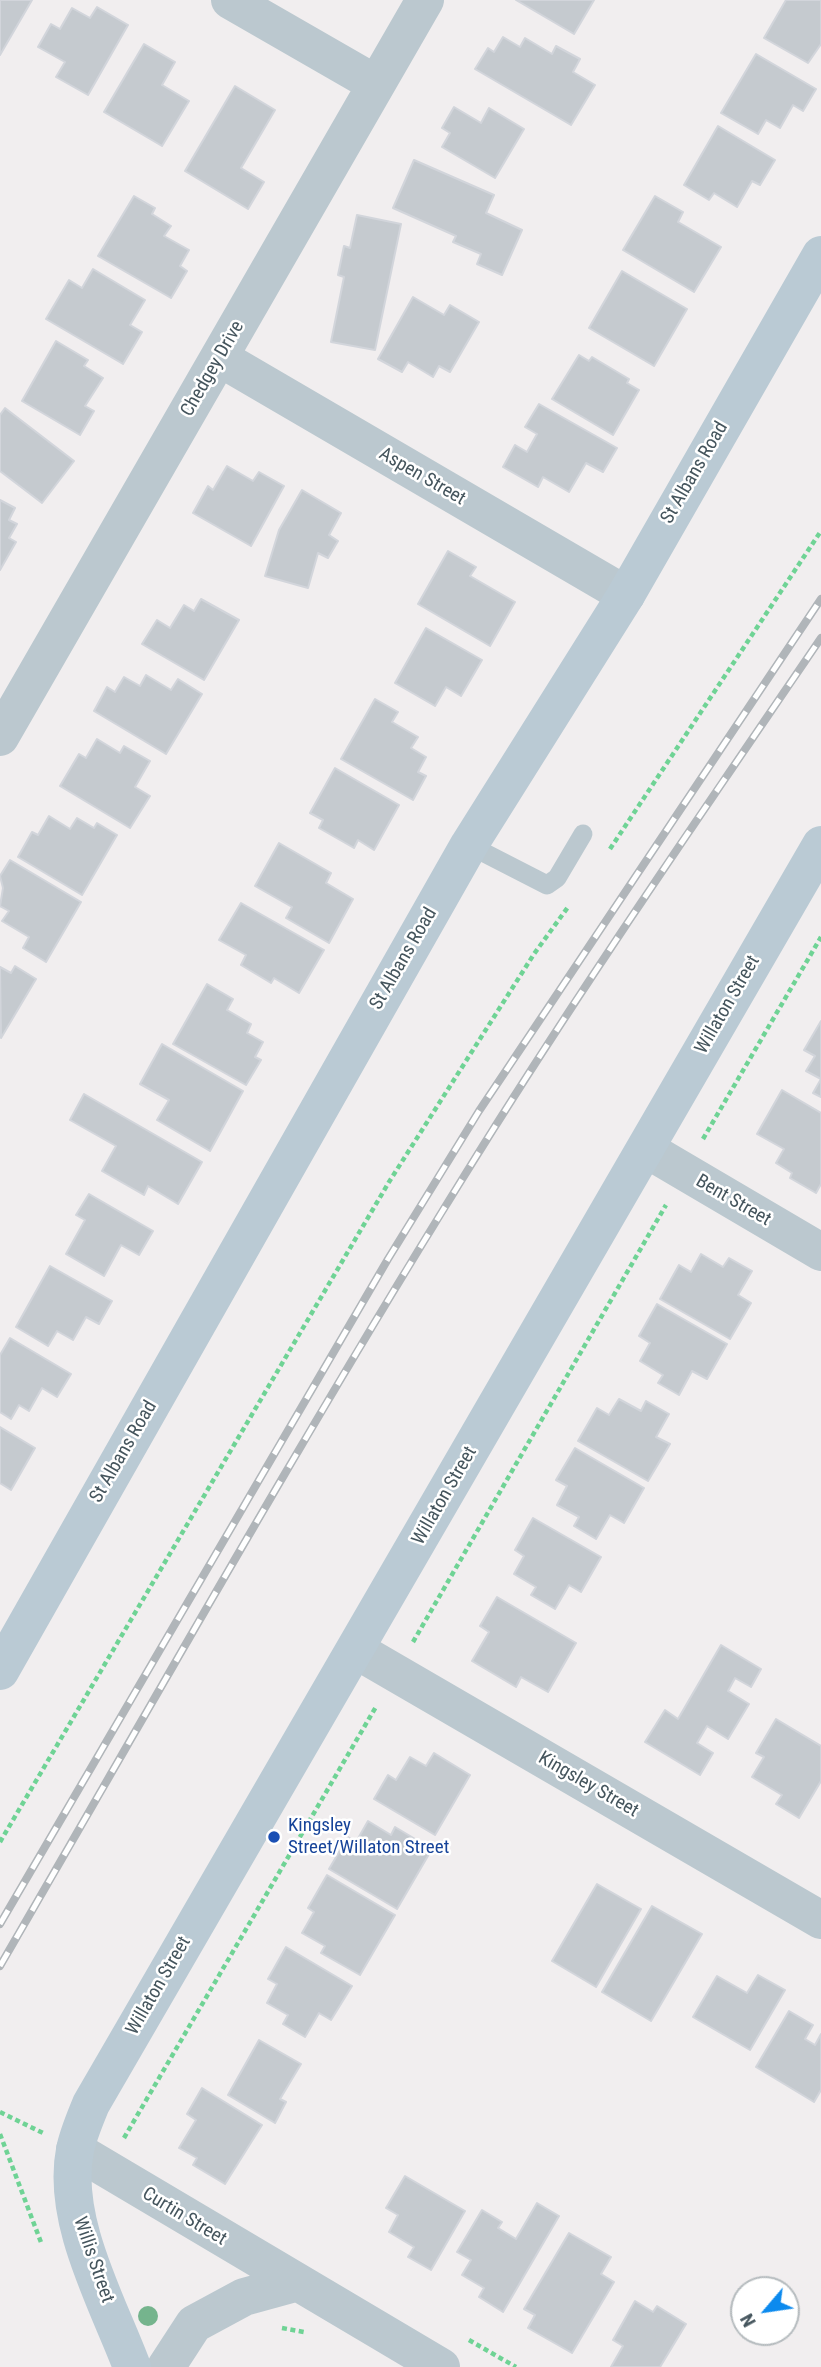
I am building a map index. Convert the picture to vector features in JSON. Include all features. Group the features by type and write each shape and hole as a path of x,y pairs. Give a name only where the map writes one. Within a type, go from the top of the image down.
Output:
{"street":[{"path":"230,0 376,84"},
{"name":"Chedgey Drive","path":"0,737 425,0"},
{"name":"St Albans Road","path":"0,1671 470,845 626,594 821,255"},
{"name":"Aspen Street","path":"220,358 626,594"},
{"name":"Willaton Street","path":"75,2150 91,2104 821,845"},
{"name":"Bent Street","path":"646,1149 821,1252"},
{"name":"Kingsley Street","path":"356,1650 821,1920"},
{"name":"Curtin Street","path":"75,2150 107,2172 441,2367"},
{"name":"Willis Street","path":"75,2150 72,2186 77,2222 132,2367"},
{"path":"166,2367 194,2324 244,2297 295,2283"}],"lane":[{"path":"470,845 547,885 557,878 583,834"}],"path":[{"path":"607,854 821,531"},
{"path":"0,1842 389,1182 534,954 574,898"},
{"path":"107,2172 821,937"},
{"path":"0,2120 1,2112 75,2150"},
{"path":"277,2329 287,2327 306,2333"}],"building":[{"path":"0,0 32,0 0,55"},
{"path":"516,0 594,0 574,34"},
{"path":"786,0 821,0 821,44 808,63 764,38"},
{"path":"97,7 128,25 88,95 56,77 65,62 38,47 51,24 60,29 72,8 90,18"},
{"path":"503,37 520,47 525,38 552,54 556,46 580,59 573,72 595,85 571,125 475,69 488,48 494,52"},
{"path":"144,44 175,62 162,85 189,101 162,146 104,112"},
{"path":"756,54 816,89 803,111 793,105 780,128 766,120 758,134 721,113"},
{"path":"235,86 275,110 241,168 264,182 248,209 185,171"},
{"path":"454,107 481,123 489,108 524,129 495,178 442,147 450,133 442,128"},
{"path":"718,126 775,160 760,185 752,181 737,207 714,193 709,200 684,185"},
{"path":"414,160 494,195 486,213 522,230 502,275 477,264 481,254 453,242 456,236 393,208"},
{"path":"134,196 155,208 152,214 171,226 164,236 189,250 180,266 187,271 171,298 98,256"},
{"path":"655,196 683,212 678,222 721,247 694,292 623,250"},
{"path":"357,215 401,224 375,350 331,342 344,277 338,275 344,246 350,248"},
{"path":"93,269 145,300 130,325 142,332 123,364 46,319 69,280 82,288"},
{"path":"622,271 687,309 654,366 589,328"},
{"path":"413,297 444,315 450,305 479,322 450,372 439,366 433,377 408,362 402,372 378,359"},
{"path":"56,341 88,360 84,366 103,378 85,406 94,411 80,435 22,401"},
{"path":"579,355 589,361 592,357 629,379 627,383 639,390 613,435 552,399"},
{"path":"539,404 617,448 603,472 586,463 569,492 543,477 538,487 503,467 515,445 527,452 537,434 525,427"},
{"path":"5,408 74,461 42,503 0,471 0,415"},
{"path":"227,466 253,481 259,472 284,486 251,546 193,513 208,486 213,490"},
{"path":"302,490 341,513 329,535 338,541 328,558 318,553 308,588 265,576 279,530"},
{"path":"0,500 15,508 9,520 17,524 9,538 16,542 0,570"},
{"path":"448,551 476,567 470,576 515,602 490,646 418,604"},
{"path":"201,599 239,620 204,680 142,644 157,620 170,628 184,605 194,611"},
{"path":"426,628 482,660 461,696 446,687 435,706 395,683"},
{"path":"146,675 171,690 178,679 202,694 166,754 94,711 107,687 115,692 124,677 140,686"},
{"path":"375,699 398,712 392,722 418,737 411,748 426,757 418,772 426,776 413,800 341,759"},
{"path":"97,739 120,753 124,746 150,761 135,787 150,796 130,828 60,786 79,754 86,758"},
{"path":"335,768 399,805 374,850 358,840 354,848 319,828 323,820 310,813"},
{"path":"49,816 70,829 77,818 94,828 97,823 117,835 82,895 18,857 32,832 38,835"},
{"path":"279,843 331,873 326,883 353,899 329,943 286,918 292,907 255,886"},
{"path":"10,860 81,902 46,962 23,948 29,937 2,921 9,911 0,906 3,888 0,876"},
{"path":"241,903 324,950 299,993 274,978 271,983 241,965 246,955 219,940"},
{"path":"15,966 36,979 1,1038 0,967 11,973"},
{"path":"207,984 233,999 227,1010 251,1024 247,1033 263,1042 255,1057 261,1060 246,1085 173,1044"},
{"path":"821,1021 821,1079 806,1071 815,1056 804,1050"},
{"path":"162,1044 243,1091 210,1151 157,1120 169,1100 140,1084"},
{"path":"821,1079 821,1097 813,1093"},
{"path":"782,1090 821,1113 821,1184 816,1193 790,1178 792,1173 776,1163 784,1149 757,1134"},
{"path":"84,1094 202,1162 178,1204 148,1186 144,1195 102,1171 116,1146 70,1120"},
{"path":"89,1194 153,1231 139,1255 121,1245 104,1276 66,1254 85,1220 76,1215"},
{"path":"701,1254 723,1267 729,1258 752,1271 738,1295 751,1303 730,1339 660,1299 679,1265 691,1272"},
{"path":"50,1266 112,1301 99,1324 86,1317 73,1340 57,1331 48,1346 16,1327"},
{"path":"657,1304 727,1344 707,1379 692,1371 679,1395 658,1383 663,1375 640,1361 650,1343 639,1336"},
{"path":"10,1338 71,1374 57,1397 42,1388 29,1411 19,1405 11,1419 0,1412 0,1355"},
{"path":"619,1399 641,1411 646,1401 669,1414 656,1437 670,1444 648,1481 578,1441 597,1408 609,1415"},
{"path":"0,1427 35,1448 11,1490 0,1483"},
{"path":"575,1448 644,1488 624,1523 610,1515 596,1539 574,1526 579,1517 557,1505 567,1486 556,1480"},
{"path":"533,1518 601,1557 581,1592 569,1585 555,1609 531,1595 536,1587 514,1574 524,1556 515,1550"},
{"path":"497,1597 576,1643 548,1692 521,1677 516,1687 472,1661 489,1632 480,1626"},
{"path":"721,1645 761,1669 751,1687 735,1678 728,1691 749,1704 728,1739 707,1726 697,1743 713,1753 700,1775 645,1742 665,1710 678,1719"},
{"path":"776,1719 821,1746 821,1781 799,1818 776,1804 782,1795 752,1777 764,1757 756,1753"},
{"path":"434,1753 470,1775 435,1835 374,1799 388,1775 396,1780 410,1757 426,1766"},
{"path":"368,1821 391,1835 395,1827 432,1849 397,1909 329,1869 348,1837 356,1842"},
{"path":"327,1875 395,1915 360,1975 321,1953 325,1946 302,1933 314,1912 308,1908"},
{"path":"597,1884 641,1909 596,1987 552,1961"},
{"path":"652,1906 702,1934 651,2021 602,1992"},
{"path":"286,1947 352,1986 331,2020 319,2013 305,2037 283,2024 288,2015 267,2003 277,1984 268,1979"},
{"path":"758,1975 785,1990 750,2050 693,2017 717,1976 747,1993"},
{"path":"789,2011 813,2025 805,2039 815,2045 821,2034 821,2090 814,2102 756,2067"},
{"path":"259,2040 301,2064 280,2099 286,2102 275,2123 228,2095"},
{"path":"202,2088 262,2125 225,2184 193,2165 197,2158 179,2148 196,2120 187,2114"},
{"path":"405,2176 465,2211 431,2270 408,2257 414,2247 389,2232 398,2215 386,2208"},
{"path":"537,2203 559,2216 503,2312 479,2297 484,2288 462,2275 471,2260 457,2252 482,2210 502,2222 498,2228 516,2239"},
{"path":"569,2233 611,2257 601,2274 614,2282 572,2353 528,2328 535,2315 524,2309"},
{"path":"635,2301 653,2312 657,2306 686,2324 660,2367 611,2367 623,2346 613,2340"}],"railway":[{"path":"0,1924 388,1259 479,1111 821,599"},
{"path":"0,1966 401,1278 593,975 821,638"}],"place":[{"name":"Kingsley Street/Willaton Street","path":"274,1837"}]}
